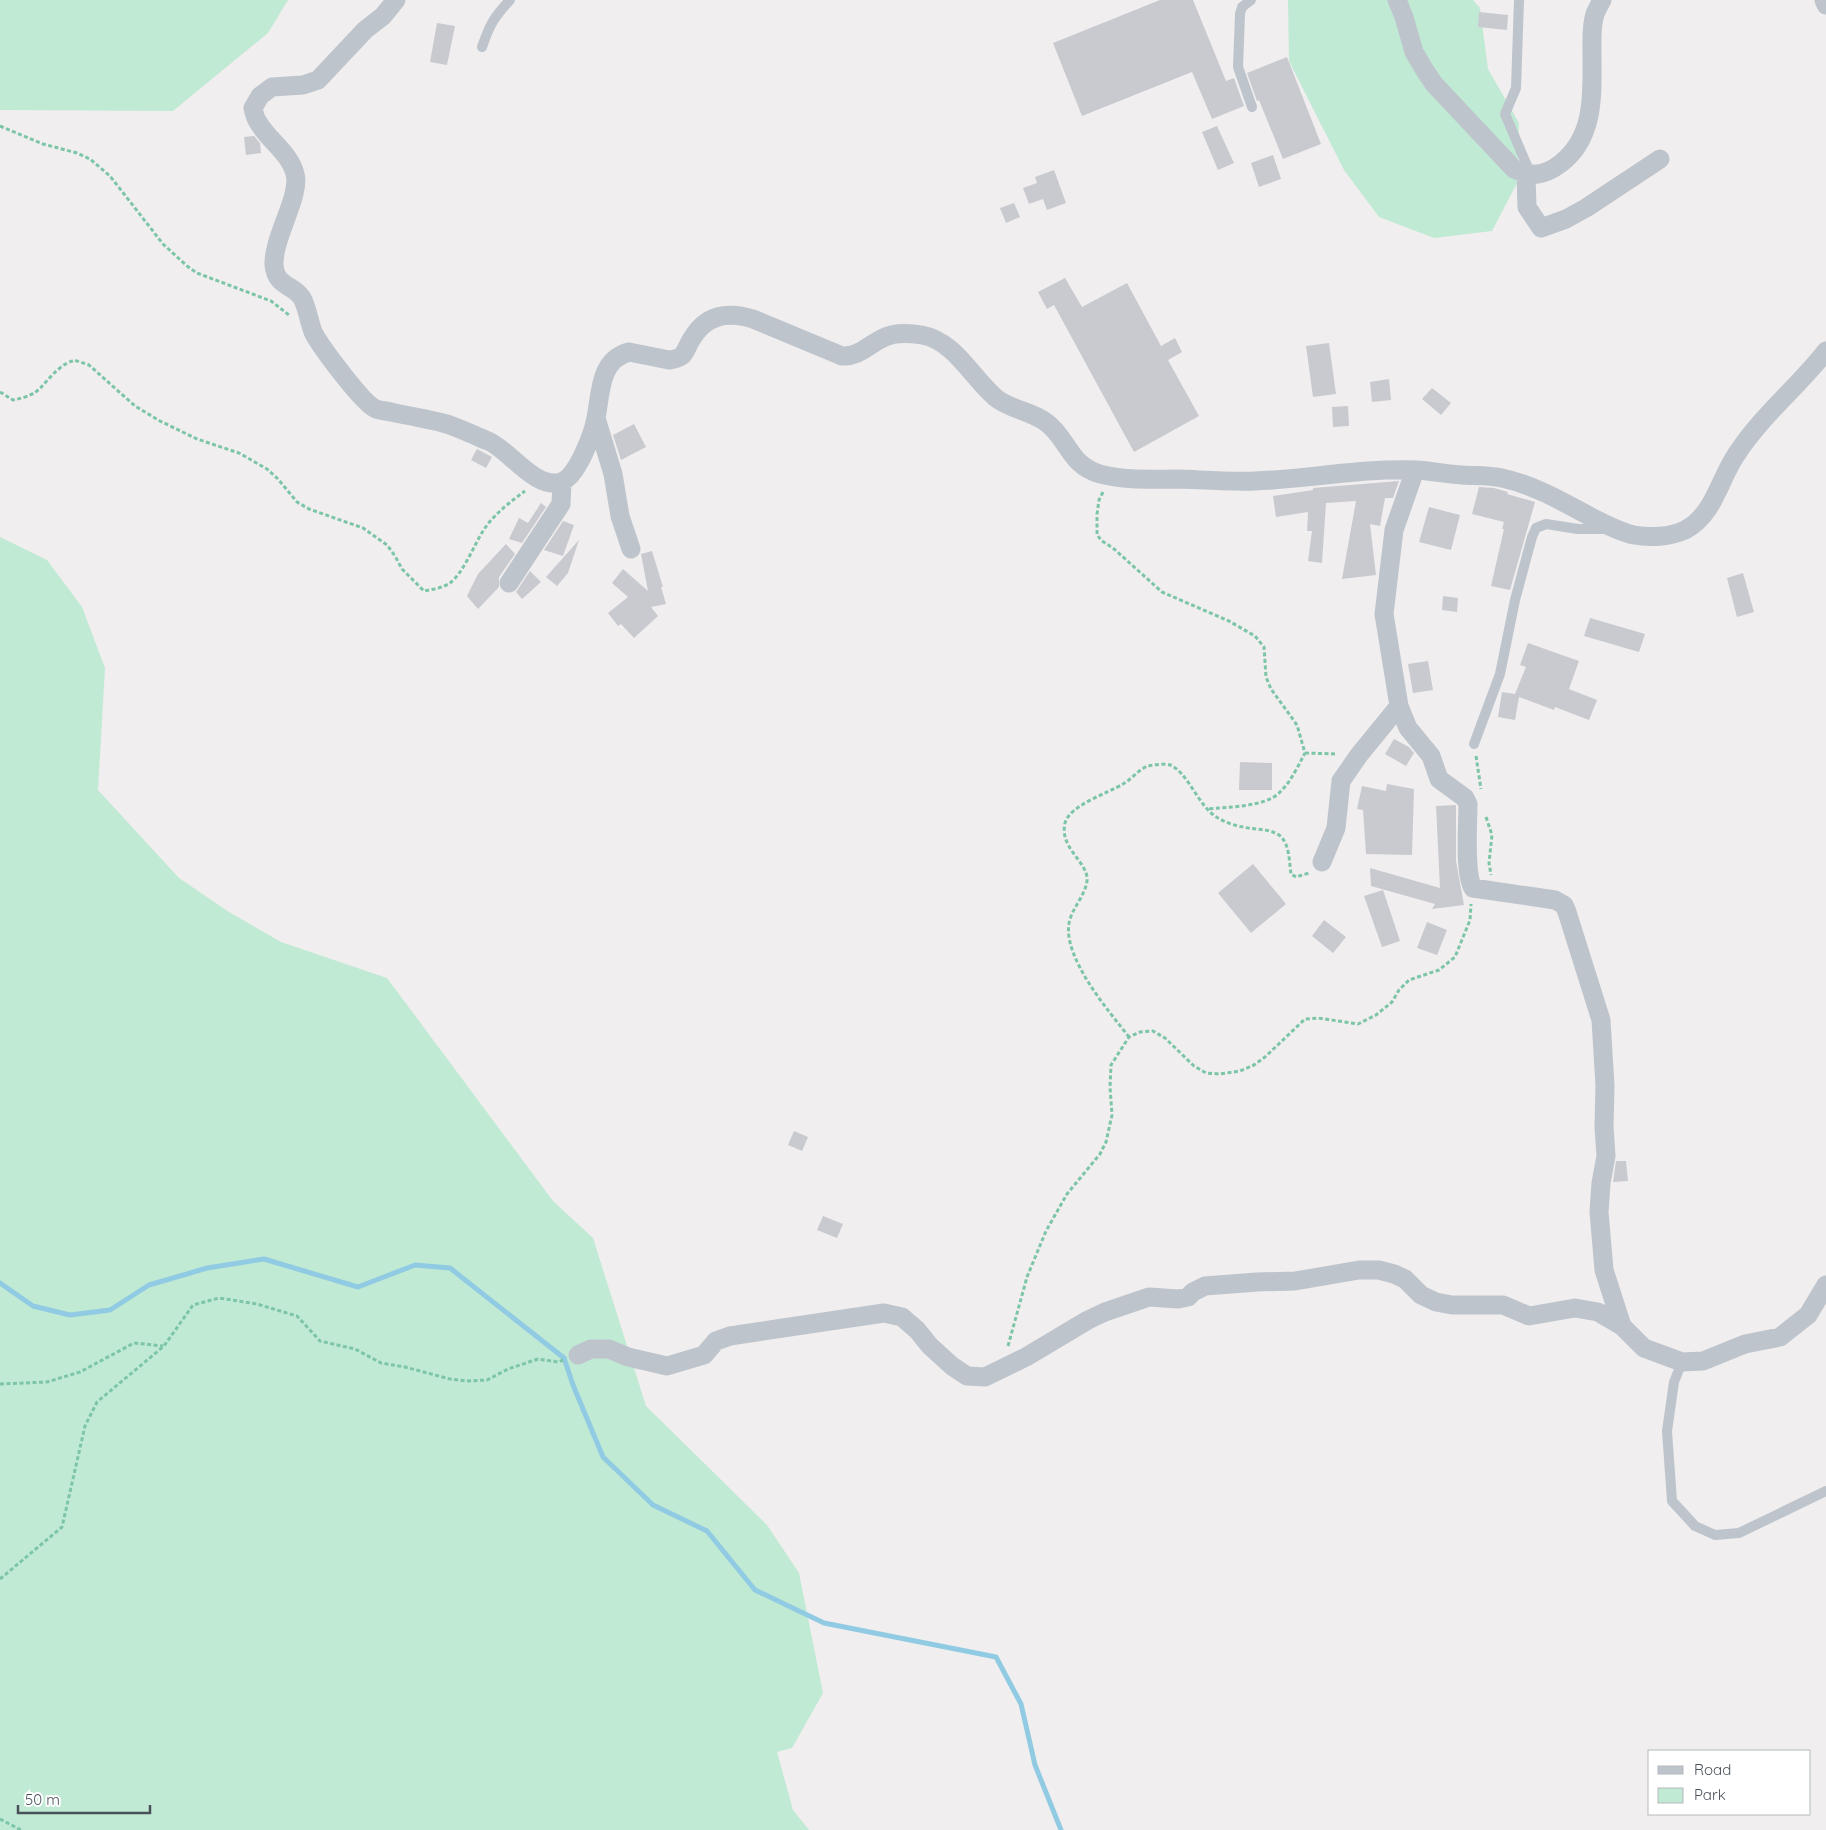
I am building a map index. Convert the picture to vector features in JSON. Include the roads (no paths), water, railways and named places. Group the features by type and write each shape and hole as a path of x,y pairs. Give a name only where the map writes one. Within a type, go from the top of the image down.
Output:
{"street":[{"path":"396,0 318,80 304,85 272,87 260,96 253,108 256,121 290,162 296,174 296,188 279,235 274,262 275,269 280,282 301,297 314,333 358,394 375,409 444,423 493,443 539,480 554,483 562,482 571,477 577,469 596,418 602,381 611,362 629,352 670,360 676,359 687,350 699,329 711,320 724,315 738,314 752,318 842,356 857,354 881,338 889,335 914,334 926,336 944,345 998,400 1046,422 1074,458 1086,469 1102,474 1123,477 1254,481 1360,472 1415,470 1503,478 1539,490 1616,529 1635,536 1668,535 1684,530 1700,519 1713,501 1735,456 1772,408 1814,366 1826,351"},
{"path":"1397,0 1414,52 1434,84 1514,169 1529,175 1537,175 1552,170 1568,158 1580,143 1588,123 1592,101 1592,29 1595,13 1602,0"},
{"path":"1824,0 1826,5"},
{"path":"1529,175 1527,207 1541,228 1566,219 1586,208 1660,159"},
{"path":"596,418 613,474 620,516 631,549"},
{"path":"1415,470 1394,530 1384,614 1399,706 1408,728 1431,756 1440,779 1465,798 1468,804 1468,868 1472,888 1555,900 1564,905 1568,912 1601,1020 1605,1086 1604,1127 1606,1156 1601,1183 1599,1212 1604,1270 1622,1326"},
{"path":"509,583 560,504 562,482"},
{"path":"1322,862 1336,828 1341,781 1359,755 1399,706"},
{"path":"578,1355 591,1349 609,1349 628,1358 667,1366 704,1355 716,1341 730,1336 884,1313 902,1317 952,1366 967,1376 985,1377 1026,1357 1046,1343 1096,1316 1148,1297 1178,1299 1188,1297 1205,1286 1295,1281 1358,1270 1379,1270 1405,1279 1421,1295 1436,1302 1452,1305 1503,1305 1529,1316 1575,1308 1598,1312 1622,1326 1644,1348 1682,1362 1703,1361 1745,1344 1780,1337 1808,1315 1826,1284"}],"lane":[{"path":"482,47 488,29 498,12 510,0"},
{"path":"1251,0 1242,7 1240,14 1238,67 1252,107"},
{"path":"1520,0 1516,88 1505,114 1529,175"},
{"path":"1474,744 1500,674 1515,600 1536,528 1546,524 1578,529 1616,529"},
{"path":"1682,1362 1674,1382 1667,1431 1672,1501 1695,1526 1715,1535 1739,1533 1826,1491"}],"waterway":[{"path":"0,1283 33,1306 70,1315 110,1310 149,1285 207,1268 264,1259 358,1287 415,1265 450,1268 564,1358 573,1385 603,1457 653,1505 707,1531 755,1590 824,1623 996,1657 1021,1704 1035,1765 1061,1830"}]}
